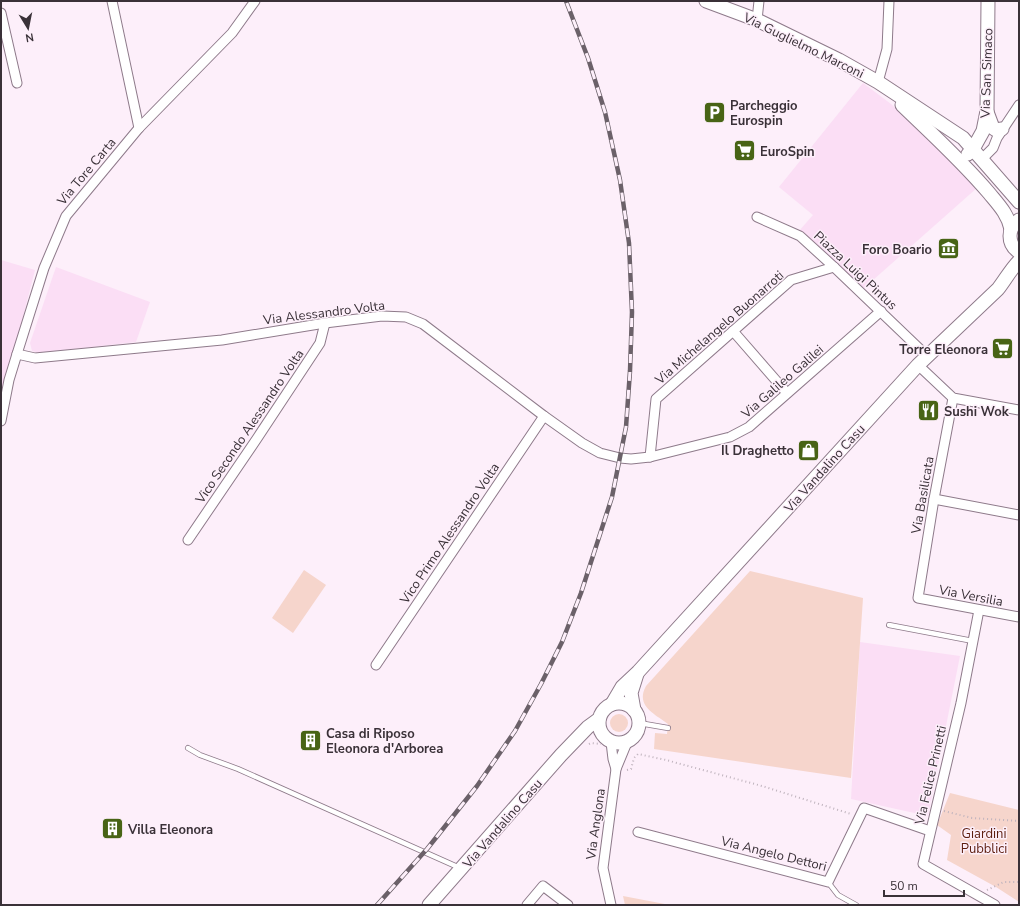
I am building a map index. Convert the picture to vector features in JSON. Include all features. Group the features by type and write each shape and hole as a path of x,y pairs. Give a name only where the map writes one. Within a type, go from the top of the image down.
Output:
{"main road":[{"name":"Via Guglielmo Marconi","path":"706,1 757,20 839,60 878,82 963,138 981,154 1019,202"},
{"name":"Via San Simaco","path":"961,161 981,154 987,110 988,1"},
{"name":"Via Guglielmo Marconi","path":"878,82 961,161 1004,211 1009,221 1015,224"},
{"path":"987,110 993,128 996,130 1002,129"},
{"path":"970,171 981,154"},
{"name":"Via Vandalino Casu","path":"612,704 622,687 638,672 923,360 998,289 1016,264 1017,250 1010,238 1015,224"},
{"name":"Via Vandalino Casu","path":"634,710 631,694 638,672"},
{"path":"576,741 607,738 618,743 631,746 639,724 638,717 634,710 625,704 619,703 612,704 606,708 599,719 599,726 607,738"},
{"name":"Via Vandalino Casu","path":"429,905 588,726 599,719"}],"street":[{"path":"112,1 139,128"},
{"name":"Via Tore Carta","path":"1,421 9,380 44,268 66,216 139,128 232,33 254,1"},
{"path":"757,20 759,1"},
{"path":"878,82 888,49 889,1"},
{"path":"1,13 16,83"},
{"path":"981,154 993,148 1002,129 1019,105"},
{"name":"Piazza Luigi Pintus","path":"757,217 800,236 834,267 880,311 923,360 953,398"},
{"name":"Via Michelangelo Buonarroti","path":"645,458 656,398 791,280 834,267"},
{"name":"Via Galileo Galilei","path":"645,458 730,437 749,427 880,311"},
{"name":"Via Alessandro Volta","path":"17,354 35,358 206,341 382,316 406,317 423,324 582,443 600,452 620,458 645,458"},
{"name":"Vico Secondo Alessandro Volta","path":"188,540 320,343 325,324"},
{"path":"733,331 787,393"},
{"path":"953,398 1019,410"},
{"name":"Via Basilicata","path":"918,598 934,499 953,398"},
{"name":"Vico Primo Alessandro Volta","path":"376,665 544,416"},
{"path":"934,499 1019,515"},
{"name":"Via Versilia","path":"918,598 1019,617"},
{"name":"Via Felice Prinetti","path":"979,610 960,703 923,864 995,905"},
{"name":"Via Anglona","path":"607,738 616,769"},
{"name":"Via Anglona","path":"611,905 603,868 616,769 631,746"},
{"path":"860,818 864,808 930,831"},
{"name":"Via Angelo Dettori","path":"638,832 828,882 860,818"},
{"path":"527,905 543,886 568,905"}],"lane":[{"path":"889,625 973,641"},
{"path":"639,724 668,728"},
{"path":"188,748 200,755 238,769 462,869"},
{"path":"828,882 838,895 856,905"}],"path":[{"path":"631,746 637,755 666,760 762,786 860,818"},
{"path":"627,770 630,769 634,758 637,755"},
{"path":"936,808 972,818 1019,821"},
{"path":"977,895 1004,882 1019,882"}],"shaded area":[{"path":"863,83 891,104 978,187 864,288 799,231 813,215 779,187"},
{"path":"1,260 35,270 1,403"},
{"path":"56,267 150,302 136,342 39,353 32,351 30,343"},
{"path":"860,642 960,656 928,816 851,799"}],"green space":[{"path":"304,570 326,585 293,633 272,618"},
{"path":"750,571 863,598 851,778 654,749 655,733 667,734 668,724 652,713 645,704 643,693 646,686"},
{"path":"619,714 625,717 628,723 625,729 619,732 613,729 610,723 613,717"},
{"name":"Giardini Pubblici","path":"950,793 1019,810 1019,902 996,887 947,860 951,835 937,825"},
{"path":"623,896 670,905 625,905"}],"railway":[{"path":"377,905 427,849 477,786 515,731 562,642 581,593 612,497 626,427 630,371 632,312 629,243 620,180 605,112 588,58 566,1"}],"place":[{"name":"Parcheggio Eurospin","path":"714,112"},
{"name":"EuroSpin","path":"745,151"},
{"name":"Foro Boario","path":"948,249"},
{"name":"Torre Eleonora","path":"1003,349"},
{"name":"Sushi Wok","path":"929,411"},
{"name":"Il Draghetto","path":"809,450"},
{"name":"Casa di Riposo Eleonora d'Arborea","path":"311,740"},
{"name":"Villa Eleonora","path":"112,829"}]}
